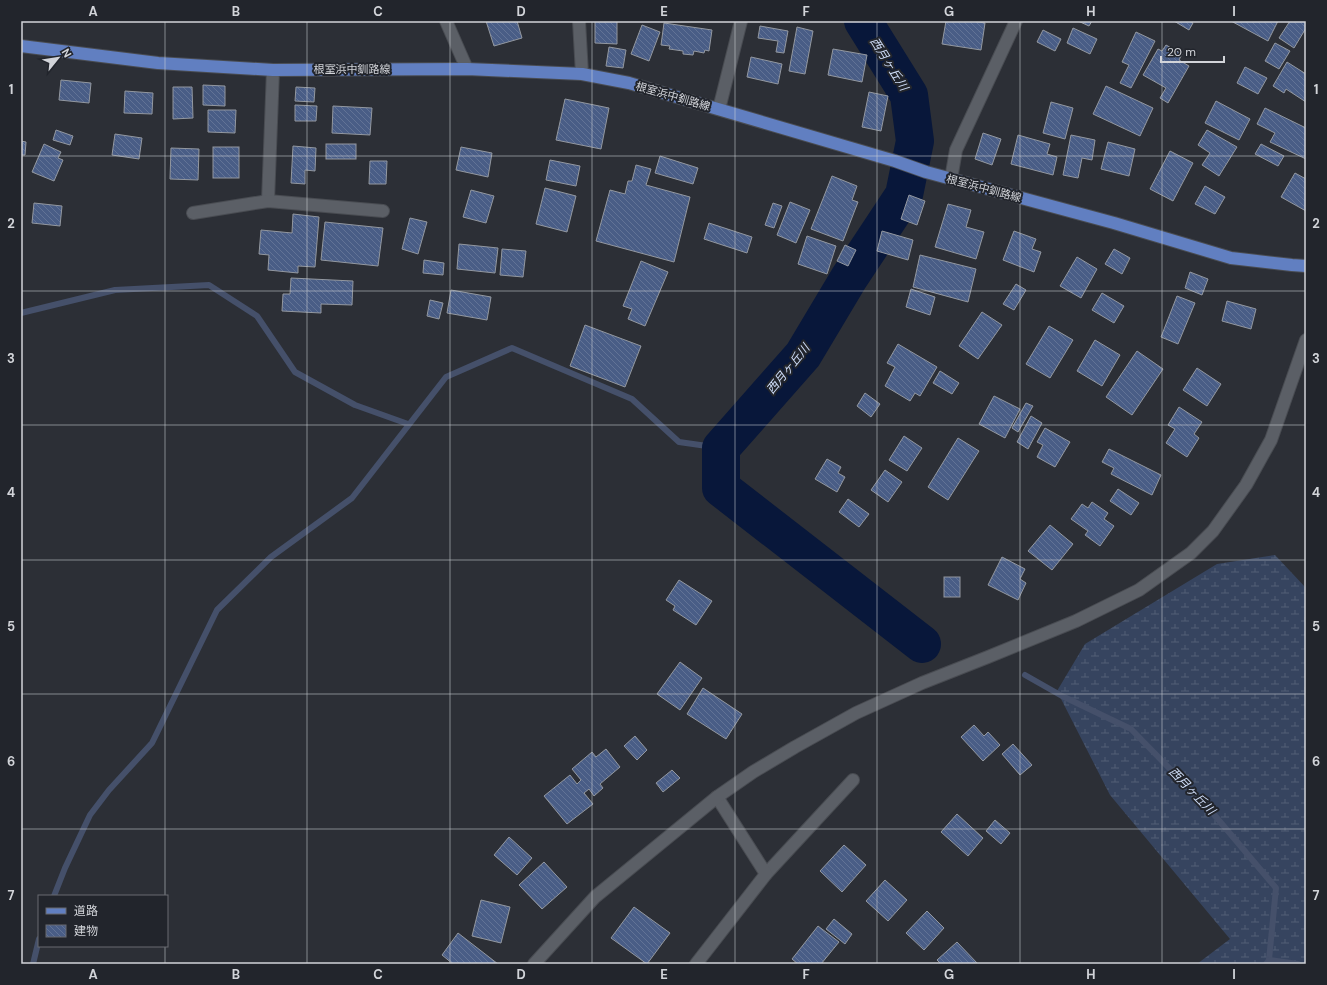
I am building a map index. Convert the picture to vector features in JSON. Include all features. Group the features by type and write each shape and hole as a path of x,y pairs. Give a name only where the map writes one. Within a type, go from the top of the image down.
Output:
{"main road":[{"name":"根室浜中釧路線","path":"21,46 158,63 273,70 467,68 582,74 629,84 719,109 895,161 926,172 1114,223 1231,258 1292,266 1306,266"}],"street":[{"path":"446,21 467,68"},
{"path":"579,21 582,74"},
{"path":"719,109 741,21"},
{"path":"951,179 956,150 1016,21"},
{"path":"268,201 273,70"},
{"path":"192,213 268,201 383,211"},
{"path":"534,964 595,897 717,796 795,747 856,713 922,683 1083,618 1139,590 1191,553 1213,531 1242,490 1271,440 1306,340"},
{"path":"696,964 766,874 853,780"},
{"path":"717,796 766,874"}],"green space":[{"path":"1275,555 1306,588 1306,964 1197,964 1230,939 1110,795 1057,691 1085,644 1217,564"}],"building":[{"path":"486,21 517,21 522,38 494,46"},
{"path":"595,21 617,21 617,44 595,43"},
{"path":"946,21 972,21 985,23 981,50 942,44"},
{"path":"1078,21 1092,21 1089,26"},
{"path":"1174,21 1189,21 1193,23 1189,30"},
{"path":"1231,21 1278,21 1268,41"},
{"path":"1290,21 1306,21 1306,28 1294,48 1279,38"},
{"path":"664,23 712,30 709,51 705,50 704,53 694,51 693,55 683,54 683,51 669,49 670,46 661,45"},
{"path":"642,25 660,32 649,61 631,54"},
{"path":"760,26 788,31 784,53 776,52 778,41 758,38"},
{"path":"797,27 813,31 805,74 789,71"},
{"path":"1073,28 1097,39 1090,54 1067,43"},
{"path":"1043,30 1061,39 1055,51 1037,42"},
{"path":"1136,32 1155,41 1131,88 1120,83 1129,65 1122,62"},
{"path":"1275,43 1290,51 1279,69 1265,61"},
{"path":"1166,45 1182,54 1179,60 1189,66 1168,103 1160,98 1166,88 1143,75 1158,49 1162,51"},
{"path":"609,47 626,50 623,68 606,66"},
{"path":"833,49 867,55 862,82 828,75"},
{"path":"751,57 782,64 778,84 747,77"},
{"path":"1287,62 1306,74 1306,102 1286,89 1284,93 1273,86"},
{"path":"1245,67 1267,78 1258,94 1237,83"},
{"path":"61,80 91,83 89,103 59,100"},
{"path":"203,85 225,86 225,106 203,105"},
{"path":"1106,86 1153,108 1140,136 1093,114"},
{"path":"173,87 192,87 193,118 173,119"},
{"path":"296,87 315,88 314,102 295,101"},
{"path":"125,91 153,93 152,114 124,113"},
{"path":"869,92 888,96 881,131 862,127"},
{"path":"565,99 609,108 601,149 556,140"},
{"path":"1216,101 1250,119 1239,140 1205,123"},
{"path":"1051,102 1073,108 1065,139 1043,133"},
{"path":"295,105 317,106 316,121 295,121"},
{"path":"333,106 372,108 370,135 332,133"},
{"path":"1265,108 1306,128 1306,159 1270,142 1275,133 1257,124"},
{"path":"208,110 236,110 235,133 208,132"},
{"path":"56,130 73,136 70,145 53,140"},
{"path":"1207,130 1237,147 1219,176 1202,165 1210,153 1198,145"},
{"path":"983,133 1001,139 992,165 975,159"},
{"path":"115,134 142,138 139,159 112,155"},
{"path":"1018,135 1050,144 1047,154 1057,157 1053,175 1011,164"},
{"path":"1071,135 1095,140 1092,160 1082,158 1078,178 1063,175"},
{"path":"21,141 26,142 25,155 21,155"},
{"path":"1108,142 1135,149 1129,176 1101,169"},
{"path":"44,144 61,152 58,158 63,160 54,181 32,172"},
{"path":"326,144 356,144 356,159 326,159"},
{"path":"1261,144 1284,156 1278,166 1255,154"},
{"path":"293,146 316,148 315,171 305,170 305,184 291,183"},
{"path":"213,147 239,147 239,178 213,178"},
{"path":"461,147 492,153 488,177 456,170"},
{"path":"171,148 199,149 198,180 170,179"},
{"path":"1170,151 1193,163 1173,201 1150,189"},
{"path":"660,156 698,168 693,184 655,173"},
{"path":"550,160 580,166 576,186 546,180"},
{"path":"370,161 387,161 386,184 369,184"},
{"path":"636,165 651,169 646,185 690,197 674,262 596,241 610,190 625,194 628,181 632,181"},
{"path":"1295,173 1306,179 1306,211 1281,197"},
{"path":"832,176 857,186 852,200 858,202 843,241 811,229"},
{"path":"1205,186 1225,197 1215,214 1195,204"},
{"path":"545,188 576,196 567,232 536,224"},
{"path":"471,190 494,196 486,223 463,217"},
{"path":"909,195 925,201 917,225 901,219"},
{"path":"790,202 810,210 796,243 777,235"},
{"path":"34,203 62,206 60,226 32,223"},
{"path":"773,203 782,206 774,228 765,225"},
{"path":"948,204 971,210 966,227 984,232 976,259 935,247"},
{"path":"293,214 319,217 315,267 298,266 298,273 268,270 269,255 259,254 261,230 292,233"},
{"path":"410,218 427,222 418,254 402,249"},
{"path":"325,222 383,228 378,266 321,260"},
{"path":"709,223 752,237 747,253 704,239"},
{"path":"882,231 913,240 908,260 877,251"},
{"path":"1014,231 1036,239 1032,249 1041,252 1034,272 1003,260"},
{"path":"807,236 836,246 827,274 798,264"},
{"path":"459,244 498,248 495,273 457,269"},
{"path":"845,245 856,250 848,266 837,261"},
{"path":"502,249 526,251 523,277 500,275"},
{"path":"1114,249 1130,258 1122,274 1105,264"},
{"path":"920,255 976,269 968,302 913,287"},
{"path":"1077,257 1097,269 1081,298 1060,286"},
{"path":"424,260 444,263 443,275 423,273"},
{"path":"641,261 668,272 645,326 628,319 632,309 623,306"},
{"path":"1190,272 1208,279 1202,295 1185,288"},
{"path":"291,278 353,281 352,305 321,304 321,313 282,311 283,294 290,294"},
{"path":"1016,284 1026,290 1014,310 1003,304"},
{"path":"911,289 935,297 930,315 906,307"},
{"path":"451,290 491,297 487,320 447,313"},
{"path":"1102,293 1124,306 1114,323 1092,310"},
{"path":"1177,296 1195,303 1178,344 1161,337"},
{"path":"430,300 443,303 439,319 427,316"},
{"path":"1227,301 1256,309 1251,329 1222,321"},
{"path":"982,312 1002,325 978,359 959,346"},
{"path":"585,325 641,346 625,387 570,366"},
{"path":"1049,326 1073,340 1050,378 1026,364"},
{"path":"1095,340 1120,355 1102,386 1077,371"},
{"path":"898,344 937,367 920,396 915,393 910,401 885,386 895,367 887,363"},
{"path":"1137,351 1163,369 1132,415 1106,397"},
{"path":"1197,368 1221,384 1207,406 1183,390"},
{"path":"940,371 959,383 952,394 933,383"},
{"path":"865,393 880,404 871,417 857,406"},
{"path":"994,396 1020,409 1005,438 979,424"},
{"path":"1026,403 1033,406 1018,432 1012,428"},
{"path":"1179,407 1202,422 1194,434 1199,438 1187,457 1166,443 1175,429 1168,425"},
{"path":"1031,416 1042,423 1028,449 1017,442"},
{"path":"1045,428 1070,442 1055,467 1037,457 1043,445 1037,442"},
{"path":"904,436 922,448 907,471 889,460"},
{"path":"958,438 979,451 948,500 928,487"},
{"path":"1109,449 1161,475 1152,495 1111,474 1114,468 1102,462"},
{"path":"827,459 841,467 838,473 845,477 837,492 815,479"},
{"path":"885,470 902,482 888,502 871,490"},
{"path":"1118,489 1139,503 1131,515 1110,501"},
{"path":"848,499 869,514 859,527 839,512"},
{"path":"1092,502 1108,513 1104,519 1114,526 1100,546 1085,535 1088,531 1071,519 1082,504 1088,508"},
{"path":"1050,525 1073,544 1052,570 1028,551"},
{"path":"1002,557 1025,569 1020,579 1026,583 1018,600 988,585"},
{"path":"944,577 960,577 960,597 944,597"},
{"path":"679,580 712,601 696,625 673,610 675,606 666,600"},
{"path":"680,662 702,678 680,710 657,694"},
{"path":"703,688 742,714 726,739 687,714"},
{"path":"974,725 984,736 988,732 1000,745 983,761 961,737"},
{"path":"635,736 647,750 637,760 624,746"},
{"path":"1013,744 1032,765 1020,775 1002,754"},
{"path":"606,749 620,767 600,784 603,788 594,796 589,789 584,793 593,804 567,824 544,796 570,775 577,784 581,780 572,769 592,752 596,757"},
{"path":"672,770 680,778 663,792 656,783"},
{"path":"957,814 983,838 968,856 941,832"},
{"path":"995,820 1010,833 1001,844 986,831"},
{"path":"509,837 532,858 517,875 494,855"},
{"path":"844,845 866,865 842,892 820,871"},
{"path":"544,862 567,887 542,909 519,885"},
{"path":"885,880 907,900 888,921 866,901"},
{"path":"481,900 510,907 501,943 472,936"},
{"path":"634,907 670,933 647,964 611,938"},
{"path":"927,911 944,928 924,950 906,933"},
{"path":"834,919 852,934 845,944 826,929"},
{"path":"818,926 839,942 821,964 798,964 792,959"},
{"path":"458,933 498,964 453,964 442,955"},
{"path":"957,942 978,964 941,964 937,960"}],"waterway":[{"name":"西月ヶ丘川","path":"863,21 909,95 915,141 904,195 849,278 803,355 721,448 721,488 922,644"},
{"path":"21,313 115,290 209,285 257,316 295,372 355,405 408,424"},
{"path":"54,895 65,868 90,815 109,790 152,743 217,610 271,557 352,498 446,377 512,348 632,399 679,442 721,448"},
{"name":"西月ヶ丘川","path":"1025,675 1062,696 1131,729 1211,811 1276,888 1269,960 1266,964"},
{"path":"33,964 38,943"},
{"path":"1269,960 1298,964"}]}
